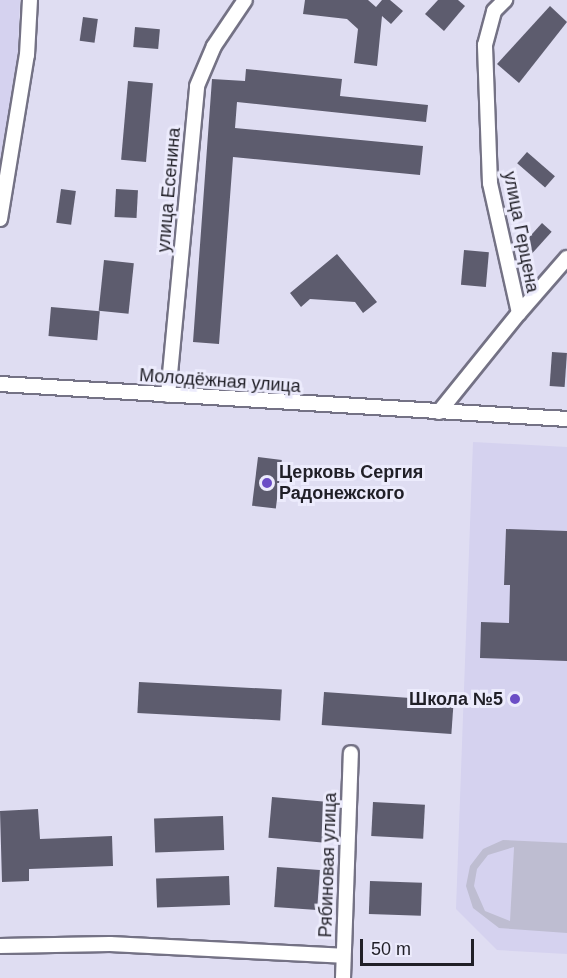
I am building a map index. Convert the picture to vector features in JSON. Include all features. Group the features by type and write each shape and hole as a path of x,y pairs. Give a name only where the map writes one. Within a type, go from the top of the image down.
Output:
{"street":[{"path":"0,219 27,55 30,0"},
{"name":"улица Есенина","path":"168,396 196,86 214,46 245,0"},
{"name":"улица Герцена","path":"439,412 519,313 490,183 485,45 494,11 505,0"},
{"path":"519,313 567,258"},
{"name":"Молодёжная улица","path":"0,384 567,419"},
{"name":"Рябиновая улица","path":"343,978 351,753"},
{"path":"0,946 110,944 343,956"}],"shaded area":[{"path":"0,0 20,0 16,91 0,166"},
{"name":"Школа №5","path":"473,442 567,447 567,954 497,950 456,909"},
{"path":"503,840 567,843 567,933 499,928 473,908 466,886 470,866 483,849","holes":["514,847 510,921 485,911 474,886 477,869 488,855"]}],"building":[{"path":"305,0 368,0 376,7 382,0 390,0 403,11 391,24 382,16 377,66 354,63 358,29 347,19 303,14"},
{"path":"438,0 458,0 465,6 444,31 425,14"},
{"path":"550,6 567,22 519,83 497,64"},
{"path":"83,17 98,19 95,43 80,41"},
{"path":"135,27 160,29 158,49 133,47"},
{"path":"246,69 342,79 340,96 428,105 426,122 237,102 235,128 423,146 420,175 233,157 219,344 193,342 212,79 245,81"},
{"path":"128,81 153,83 146,162 121,160"},
{"path":"527,152 555,176 545,188 517,163"},
{"path":"61,189 76,191 71,225 56,223"},
{"path":"116,189 138,190 137,218 115,217"},
{"path":"542,223 552,232 532,254 522,245"},
{"path":"464,250 489,252 486,287 461,285"},
{"path":"337,254 377,302 363,313 355,302 310,299 301,307 290,293"},
{"path":"104,260 134,263 129,314 99,311"},
{"path":"51,307 100,311 97,340 48,336"},
{"path":"552,352 567,353 565,387 550,386"},
{"name":"Церковь Сергия Радонежского","path":"258,457 282,460 276,509 252,506"},
{"path":"506,529 567,531 567,661 480,658 481,622 509,623 510,585 504,585"},
{"path":"139,682 282,689 280,720 137,713"},
{"path":"324,692 454,701 451,734 322,725"},
{"path":"272,797 326,802 322,843 268,838"},
{"path":"373,802 425,805 423,839 371,836"},
{"path":"38,809 40,839 112,836 113,866 29,869 29,881 2,882 0,811"},
{"path":"223,816 224,850 155,852 154,818"},
{"path":"277,867 320,870 317,910 274,907"},
{"path":"229,876 230,905 157,908 156,879"},
{"path":"370,881 422,883 421,916 369,914"}],"place":[{"name":"Церковь Сергия Радонежского","path":"267,483"},
{"name":"Школа №5","path":"515,699"}]}
